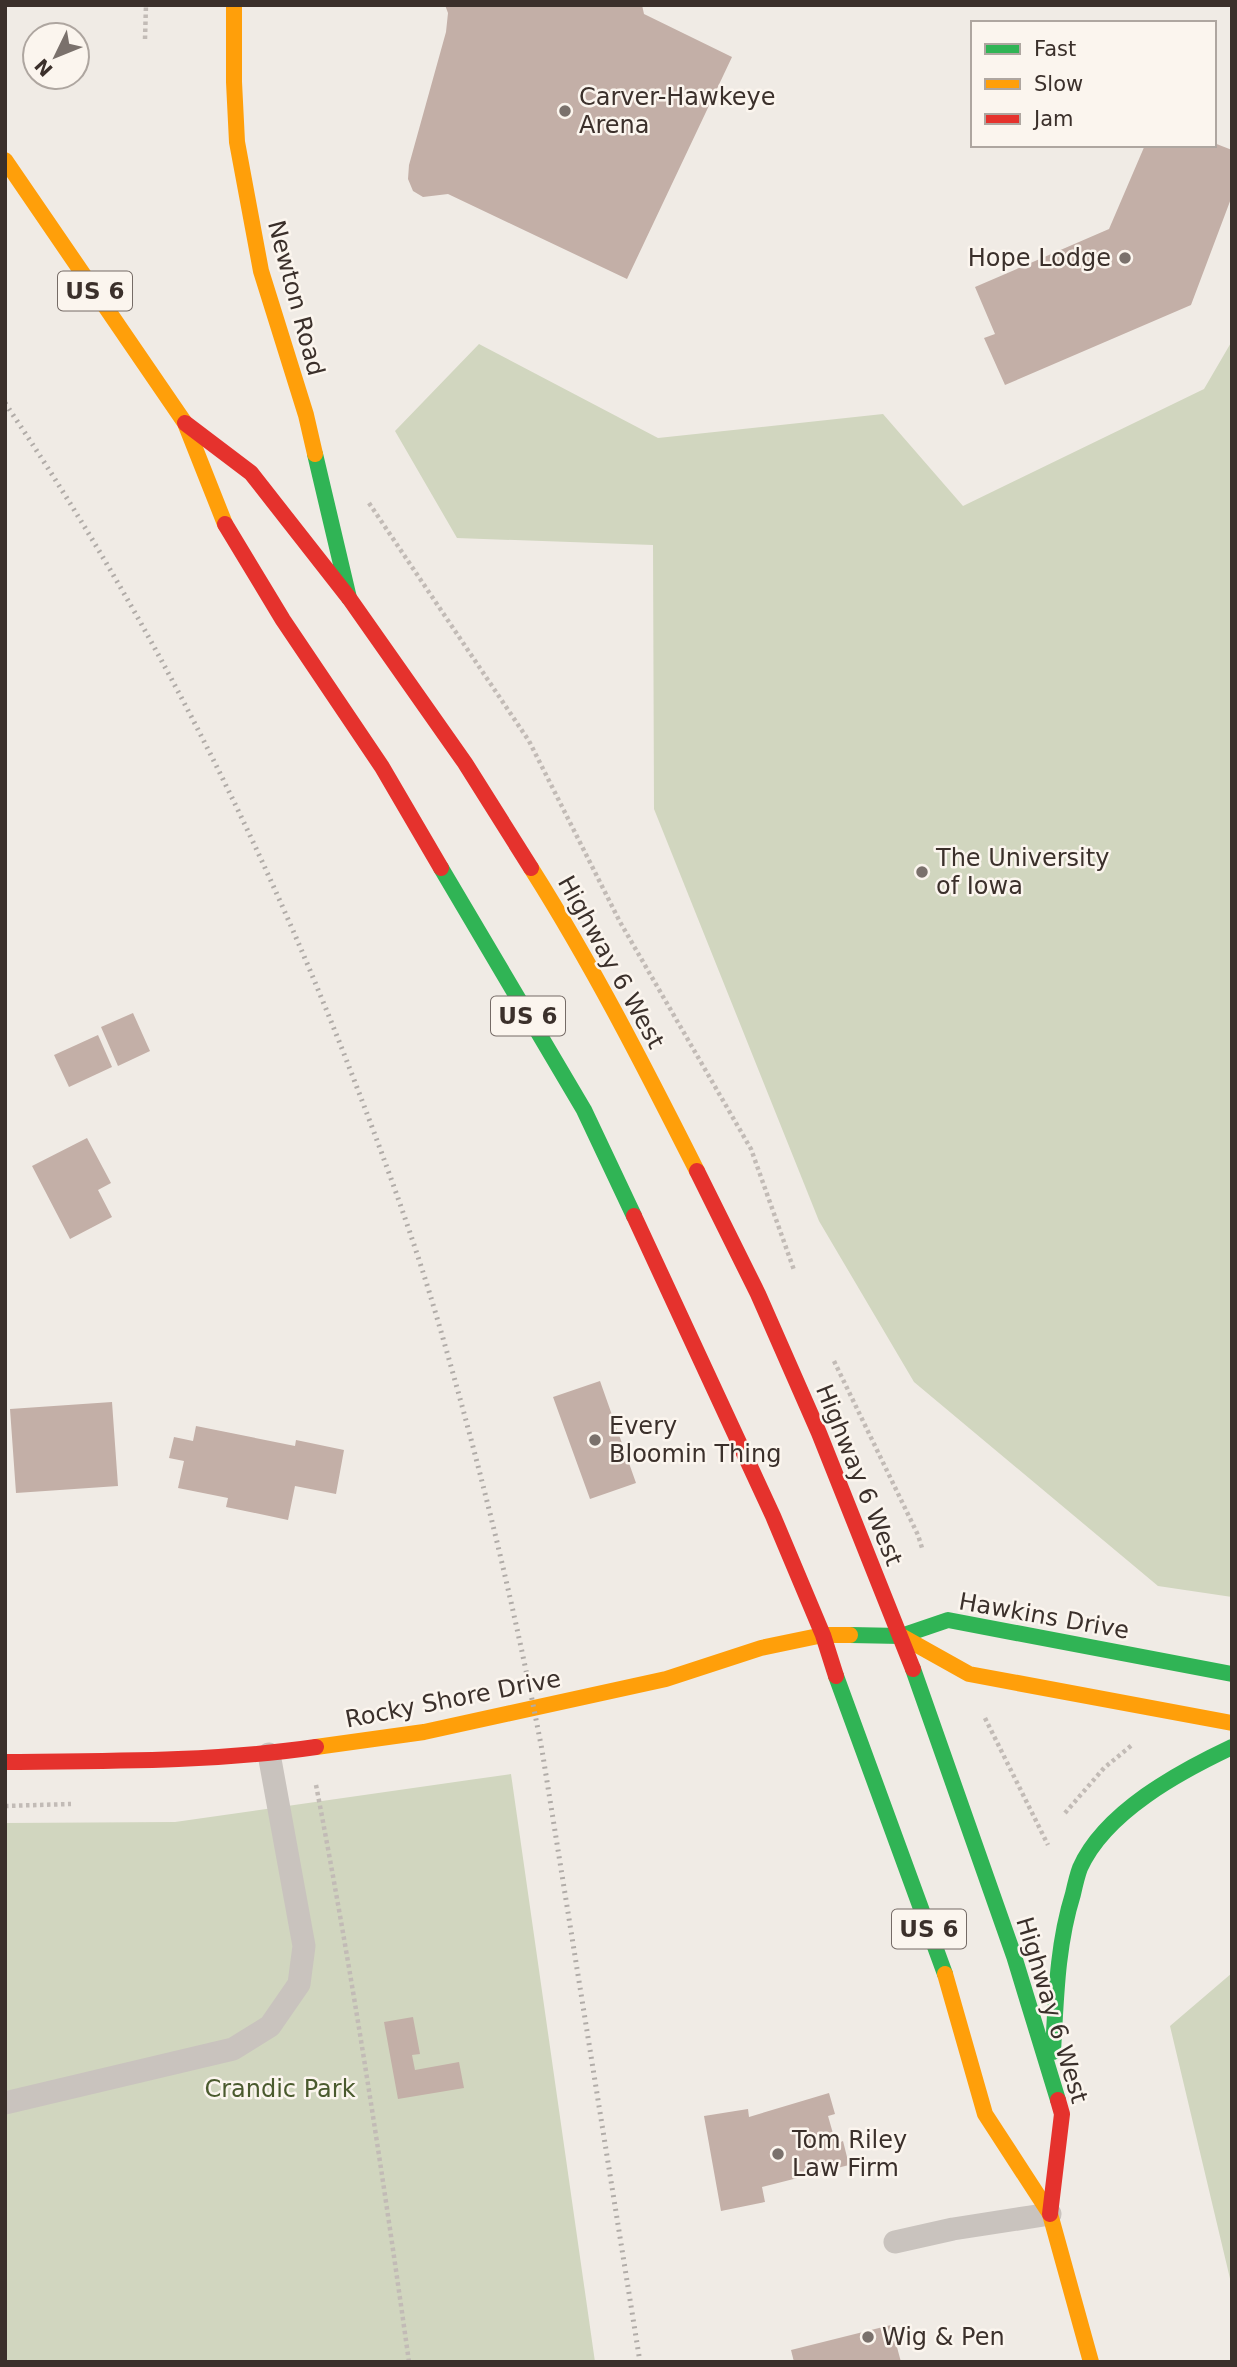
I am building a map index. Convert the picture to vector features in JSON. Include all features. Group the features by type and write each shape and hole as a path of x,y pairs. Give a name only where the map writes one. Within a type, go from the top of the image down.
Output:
{"main road":[{"name":"Newton Road","path":"234,5 237,142 261,271 306,415 349,598"},
{"name":"Highway 6 West","path":"5,160 185,423 225,524 283,620 382,767 584,1110 768,1504 823,1635 848,1712 951,1993 985,2114 1050,2214"},
{"name":"Highway 6 West","path":"185,423 251,473 349,598 465,763 576,939 633,1044 758,1294 819,1433 901,1636 1014,1956 1062,2114 1050,2214"},
{"name":"Hawkins Drive","path":"901,1636 948,1620 1232,1674"},
{"name":"Rocky Shore Drive","path":"5,1762 175,1760 269,1754 424,1732 595,1696 666,1679 761,1648 823,1635 901,1636"},
{"path":"901,1636 969,1674 1232,1723"},
{"path":"1051,2079 1057,1970 1065,1917 1082,1863 1107,1829 1153,1791 1202,1760 1232,1747"},
{"name":"US 6","path":"1050,2214 1091,2362"}],"lane":[{"path":"5,2103 233,2049 270,2026 299,1984 304,1946 269,1754"},
{"path":"895,2242 953,2229 1050,2214"}],"path":[{"path":"145,39 146,5"},
{"path":"362,492 529,741 620,922 751,1149 796,1277"},
{"path":"830,1351 922,1548"},
{"path":"983,1712 1046,1844"},
{"path":"316,1781 380,2154 409,2362"}],"green space":[{"path":"1232,341 1232,1597 1158,1586 914,1382 819,1221 654,809 653,545 457,538 395,431 479,344 658,438 883,414 963,506 1204,389"},
{"name":"Crandic Park","path":"511,1774 595,2362 5,2362 5,1823 175,1822"},
{"path":"1232,1973 1232,2287 1170,2026"}],"building":[{"name":"Carver-Hawkeye Arena","path":"445,5 642,5 644,14 732,57 627,279 448,194 423,197 413,191 408,179 409,165 446,32 448,13"},
{"name":"Hope Lodge","path":"1216,144 1232,150 1232,196 1191,305 1005,385 984,338 995,334 975,287 1109,229 1144,147 1216,147"},
{"path":"133,1013 150,1051 118,1066 101,1027"},
{"path":"98,1035 112,1067 69,1087 54,1055"},
{"path":"87,1138 111,1183 98,1190 112,1217 70,1239 32,1166"},
{"name":"Every Bloomin Thing","path":"600,1381 636,1483 590,1499 553,1397"},
{"path":"112,1402 118,1486 16,1493 10,1409"},
{"path":"196,1426 295,1446 296,1440 344,1450 336,1494 295,1486 288,1520 226,1507 228,1498 178,1488 184,1461 169,1458 174,1437 193,1441"},
{"path":"413,2017 420,2054 412,2055 415,2070 459,2062 464,2088 398,2099 384,2022"},
{"name":"Tom Riley Law Firm","path":"829,2093 835,2114 828,2116 836,2144 843,2141 849,2165 762,2187 765,2202 721,2211 704,2116 748,2109 749,2117"},
{"name":"Wig & Pen","path":"891,2325 901,2362 794,2362 791,2350"}],"railway":[{"path":"5,403 56,481 150,640 235,804 274,888 346,1059 422,1270 478,1468 531,1693 640,2362"}],"traffic: fast":[{"path":"315,454 349,598"},
{"path":"441,868 584,1110 634,1216"},
{"path":"850,1635 901,1636 948,1620 1232,1674"},
{"path":"913,1669 1014,1956 1058,2100"},
{"path":"836,1676 945,1974"},
{"path":"1053,2052 1058,1972 1064,1933 1079,1871 1092,1848 1107,1829 1146,1796 1189,1769 1232,1747"}],"traffic: slow":[{"path":"234,5 237,142 261,271 306,415 315,454"},
{"path":"5,160 185,423 225,524"},
{"path":"531,868 597,980 697,1171"},
{"path":"316,1747 424,1732 666,1679 761,1648 823,1635 850,1635"},
{"path":"901,1636 969,1674 1232,1723"},
{"path":"945,1974 985,2114 1050,2214 1091,2362"}],"traffic: jam":[{"path":"185,423 251,473 349,598 465,763 531,868"},
{"path":"225,524 283,620 382,767 441,868"},
{"path":"697,1171 758,1294 819,1433 913,1669"},
{"path":"634,1216 773,1516 823,1635 836,1676"},
{"path":"5,1762 200,1758 316,1747"},
{"path":"1050,2214 1062,2114 1058,2100"}],"place":[{"name":"Carver-Hawkeye Arena","path":"565,111"},
{"name":"Hope Lodge","path":"1125,258"},
{"name":"The University of Iowa","path":"922,872"},
{"name":"Every Bloomin Thing","path":"595,1440"},
{"name":"Tom Riley Law Firm","path":"778,2154"},
{"name":"Wig & Pen","path":"868,2337"}]}
